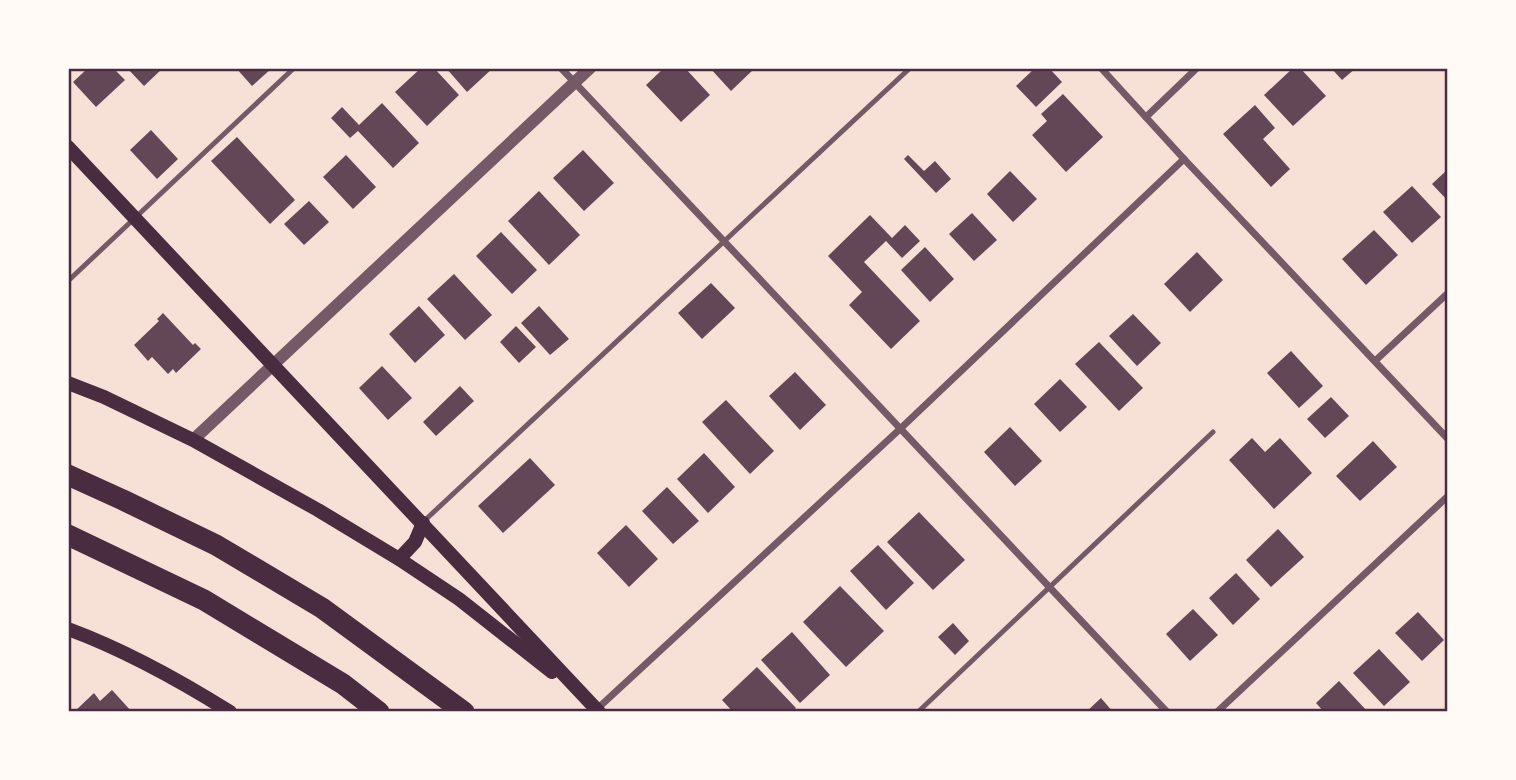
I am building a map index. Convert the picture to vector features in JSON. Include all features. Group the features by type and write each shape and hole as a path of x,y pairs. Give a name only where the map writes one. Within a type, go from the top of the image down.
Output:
{"highway":[{"path":"68,475 216,545 323,608 464,712"},
{"path":"68,535 204,600 342,684 379,712"}],"main road":[{"path":"68,148 598,710"},
{"path":"68,383 104,397 193,440 399,559 524,649 598,710"},
{"path":"399,559 415,542 423,523"},
{"path":"68,629 99,641 192,688 222,710"}],"street":[{"path":"561,68 1167,712"},
{"path":"193,440 590,68"},
{"path":"1101,68 1448,439"},
{"path":"1146,117 1197,68"},
{"path":"598,710 900,429 1184,159"},
{"path":"1375,361 1448,293"},
{"path":"1217,712 1448,496"}],"lane":[{"path":"68,281 294,68"},
{"path":"423,523 910,68"},
{"path":"918,712 1213,432"}],"building":[{"path":"88,68 113,68 125,80 96,107 73,82"},
{"path":"127,68 163,68 144,86"},
{"path":"236,68 272,68 252,86"},
{"path":"421,68 434,68 459,95 427,126 395,92"},
{"path":"446,68 493,68 467,92"},
{"path":"664,68 685,68 710,95 681,122 646,85"},
{"path":"710,68 755,68 731,91"},
{"path":"1035,68 1049,68 1062,82 1036,107 1016,86"},
{"path":"1293,68 1300,68 1326,96 1293,126 1264,95"},
{"path":"1331,68 1356,68 1342,80"},
{"path":"1063,94 1103,137 1066,172 1032,135 1047,121 1041,114"},
{"path":"382,103 419,143 393,168 358,131 350,138 331,118 342,107 359,125"},
{"path":"1255,105 1275,128 1263,139 1290,169 1271,187 1223,134"},
{"path":"151,130 178,159 157,179 130,150"},
{"path":"237,137 295,200 270,224 211,161"},
{"path":"583,150 614,183 584,211 553,178"},
{"path":"346,155 376,187 353,209 323,177"},
{"path":"908,155 924,171 935,161 951,179 936,193 904,159"},
{"path":"1448,169 1448,201 1432,184"},
{"path":"1010,171 1037,199 1013,222 987,194"},
{"path":"1412,186 1441,217 1412,243 1383,212"},
{"path":"539,191 580,235 549,265 508,221"},
{"path":"309,201 329,222 304,245 284,224"},
{"path":"972,213 997,240 974,261 949,234"},
{"path":"870,215 892,238 905,225 920,241 902,258 886,241 864,262 920,321 891,349 849,305 862,292 828,256"},
{"path":"1374,230 1398,255 1366,285 1342,259"},
{"path":"501,232 537,270 512,294 476,256"},
{"path":"925,247 954,279 930,302 901,270"},
{"path":"1197,252 1223,280 1190,312 1164,284"},
{"path":"454,274 492,315 465,340 427,299"},
{"path":"711,283 735,308 702,339 678,313"},
{"path":"419,306 445,335 415,363 389,334"},
{"path":"539,306 569,339 550,355 521,323"},
{"path":"163,313 193,345 195,343 201,349 176,373 173,369 168,374 152,357 148,361 134,345 159,321 157,319"},
{"path":"1133,314 1161,343 1137,366 1109,336"},
{"path":"516,326 536,347 519,363 500,342"},
{"path":"1099,342 1143,388 1119,411 1075,364"},
{"path":"1291,351 1323,386 1299,408 1267,373"},
{"path":"382,366 412,398 388,420 359,388"},
{"path":"795,372 826,405 800,430 769,396"},
{"path":"1060,379 1087,407 1060,432 1034,404"},
{"path":"460,386 474,401 436,436 423,422"},
{"path":"1331,397 1349,416 1325,438 1307,419"},
{"path":"726,400 774,451 750,474 702,422"},
{"path":"1010,427 1042,461 1015,486 984,452"},
{"path":"1252,438 1265,452 1280,438 1312,473 1274,509 1229,460"},
{"path":"1373,441 1397,467 1360,501 1336,476"},
{"path":"704,453 735,487 708,513 677,479"},
{"path":"530,458 555,485 503,533 478,506"},
{"path":"667,487 699,521 673,544 642,511"},
{"path":"919,512 965,560 933,590 887,542"},
{"path":"626,525 658,559 629,587 597,553"},
{"path":"1278,529 1304,557 1271,587 1246,560"},
{"path":"878,545 914,583 886,610 850,571"},
{"path":"1236,573 1260,599 1233,625 1209,598"},
{"path":"840,586 884,631 846,667 803,622"},
{"path":"1193,609 1218,635 1190,661 1166,634"},
{"path":"1418,612 1444,640 1422,661 1395,633"},
{"path":"953,623 969,641 955,655 938,637"},
{"path":"792,632 830,675 800,703 761,660"},
{"path":"1379,649 1410,682 1384,706 1353,673"},
{"path":"757,667 796,708 792,712 733,712 722,700"},
{"path":"1339,681 1368,712 1324,712 1316,703"},
{"path":"112,690 132,712 74,712 94,693 100,701"},
{"path":"1101,698 1113,712 1086,712"}]}
